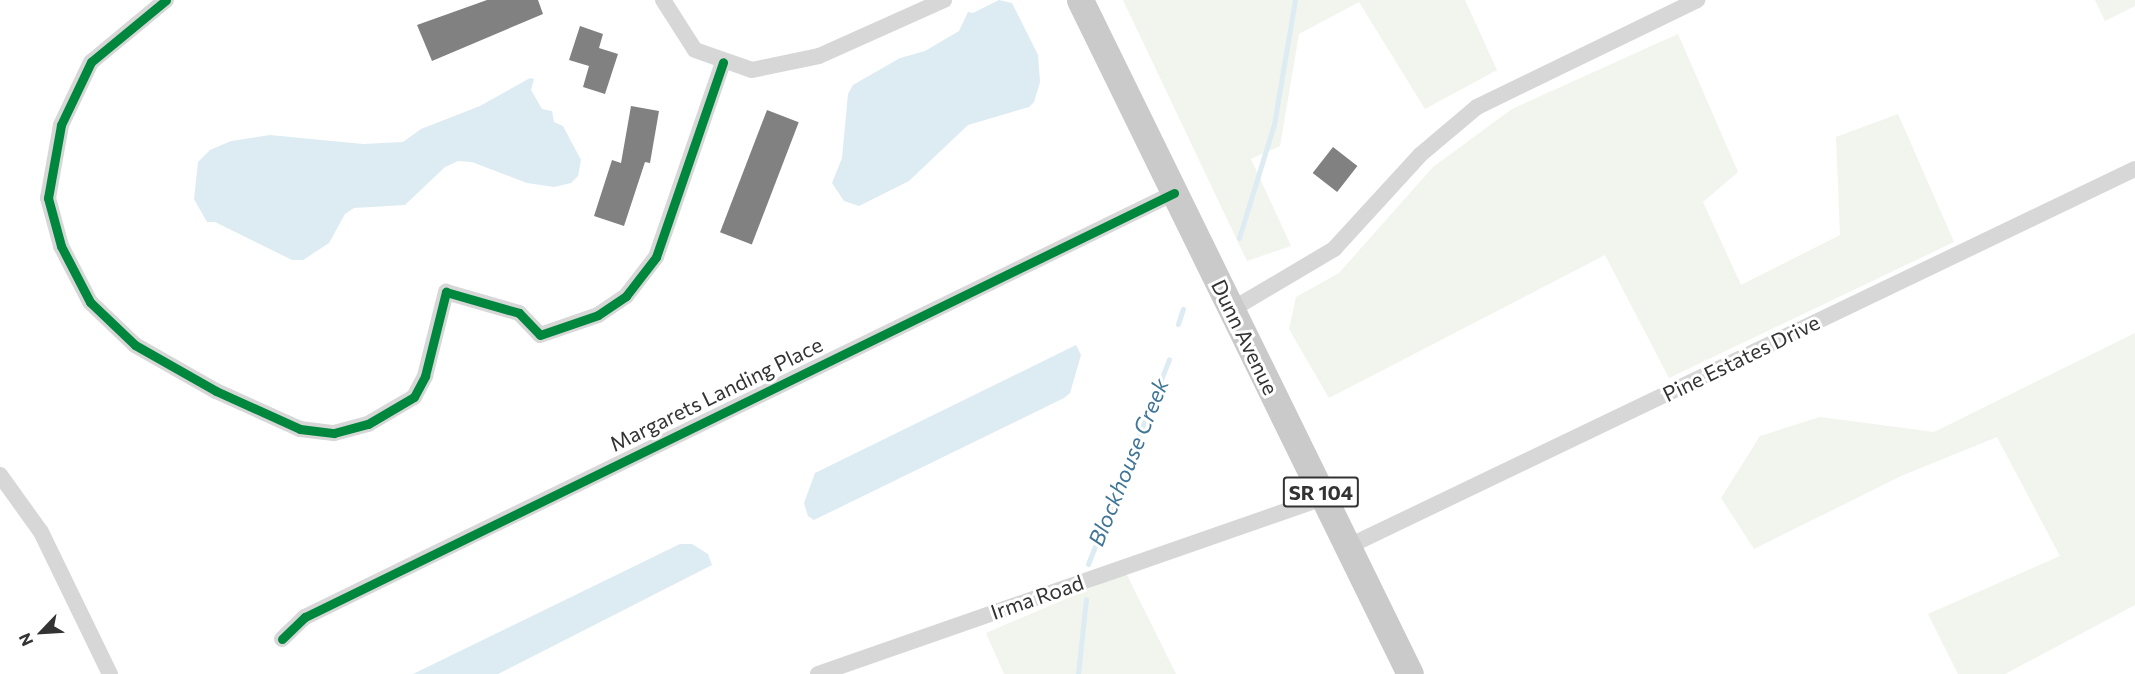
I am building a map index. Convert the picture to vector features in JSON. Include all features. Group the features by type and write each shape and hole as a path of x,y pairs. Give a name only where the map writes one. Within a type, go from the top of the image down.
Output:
{"main road":[{"name":"Dunn Avenue","path":"1080,0 1410,674"}],"street":[{"path":"166,0 91,62 61,125 48,198 61,246 90,302 135,345 216,391 300,429 334,433 368,424 414,398 425,376 446,292 519,313 540,335 598,315 626,296 656,257 723,62"},
{"path":"663,0 695,50 723,62 752,70 819,56 944,0"},
{"path":"1231,310 1334,249 1420,155 1477,107 1697,0"},
{"name":"Pine Estates Drive","path":"1347,547 2135,170"},
{"name":"Margarets Landing Place","path":"282,639 305,616 1174,193"},
{"path":"0,475 40,532 106,673"},
{"name":"Irma Road","path":"818,674 1323,498"}],"shaded area":[{"path":"999,0 1012,3 1038,55 1040,82 1034,102 1029,107 968,125 909,181 859,206 844,201 832,183 842,158 848,94 853,85 900,58 925,51 959,31 968,12 973,13"},
{"path":"1123,0 1465,0 1497,70 1425,109 1359,2 1299,34 1280,146 1251,159 1291,246 1247,261"},
{"path":"2095,0 2135,0 2135,6 2105,21"},
{"path":"1678,34 1738,172 1703,202 1741,285 1840,235 1836,137 1898,114 1954,242 1669,378 1605,255 1329,398 1289,329 1296,297 1339,273 1433,167 1512,109"},
{"path":"530,78 534,79 531,90 542,109 552,111 554,122 563,126 581,160 578,176 571,183 554,187 527,183 472,162 458,161 445,167 405,205 354,208 345,214 329,243 303,260 292,260 215,222 207,222 194,199 198,162 210,150 231,141 270,135 363,144 403,142 421,129 480,106"},
{"path":"2135,333 2135,605 2005,674 1958,674 1928,614 2060,556 1997,437 1901,476 1754,549 1721,498 1760,436 1820,417 1934,432"},
{"path":"1076,345 1081,355 1070,393 1064,398 814,520 808,516 804,503 815,473"},
{"path":"680,544 692,544 708,554 712,565 498,674 413,674"},
{"path":"1126,573 1176,674 1004,674 986,633"}],"building":[{"path":"487,0 538,0 543,14 432,61 417,25"},
{"path":"580,26 603,34 599,48 618,54 605,94 583,87 589,66 569,60"},
{"path":"631,106 659,111 650,163 645,162 624,226 594,216 612,160 621,163"},
{"path":"767,110 799,122 752,244 720,232"},
{"path":"1333,147 1357,166 1337,192 1313,173"}],"waterway":[{"name":"Blockhouse Creek","path":"1239,238 1274,124 1295,0"},
{"name":"Blockhouse Creek","path":"1178,324 1183,309"},
{"name":"Blockhouse Creek","path":"1088,564 1169,359"},
{"name":"Blockhouse Creek","path":"1078,674 1086,599"}],"cycle path":[{"path":"166,0 91,62 61,125 48,198 61,246 90,302 135,345 216,391 300,429 334,433 368,424 414,397 425,376 446,292 519,313 540,335 598,315 626,296 656,257 723,62"},
{"path":"282,639 305,617 1174,193"}]}
